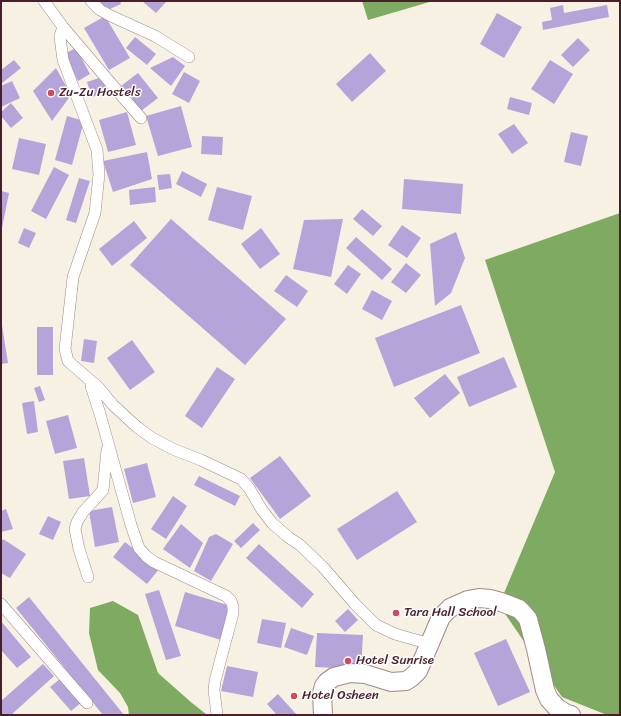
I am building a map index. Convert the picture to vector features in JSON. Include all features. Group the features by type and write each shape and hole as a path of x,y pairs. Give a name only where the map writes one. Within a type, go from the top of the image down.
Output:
{"main road":[{"path":"323,715 322,693 327,682 334,677 350,673 365,674 391,682 406,681 418,671 441,617 450,608 468,600 479,598 490,599 524,612 528,618 545,690 549,699 557,708 571,715"}],"street":[{"path":"44,1 63,27 141,118"},
{"path":"91,1 100,10 110,16 155,36 189,57"},
{"path":"63,27 60,36 60,46 63,60 97,150 99,174 95,213 73,277 65,349 68,360 132,423 152,438 175,450 201,460 241,479 250,488 262,510 272,523 300,545 376,625 395,634 430,644"},
{"path":"92,382 91,386 139,548 154,562 226,596 231,601 233,606 233,613 215,681 214,690 217,715"},
{"path":"88,577 79,549 75,529 83,512 103,490 108,444"},
{"path":"1,604 87,703"}],"green space":[{"path":"362,1 433,1 368,20"},
{"path":"620,213 620,715 607,715 562,697 499,605 555,472 485,260"},
{"path":"113,601 138,615 158,673 206,715 129,715 128,707 120,693 98,670 89,633 90,608"}],"building":[{"path":"99,1 120,1 121,4 103,12"},
{"path":"142,1 167,1 156,13"},
{"path":"563,5 564,13 607,5 609,17 543,30 542,22 552,20 550,8"},
{"path":"497,13 522,27 504,58 480,44"},
{"path":"105,16 130,58 109,70 84,28"},
{"path":"135,37 156,54 147,65 126,48"},
{"path":"578,38 590,50 573,67 561,55"},
{"path":"76,48 90,74 78,81 64,54"},
{"path":"370,53 386,71 352,102 336,84"},
{"path":"173,57 185,66 171,86 150,68"},
{"path":"14,60 21,68 1,84 1,70"},
{"path":"550,60 573,74 554,104 531,89"},
{"path":"56,68 71,95 52,121 33,91"},
{"path":"184,72 200,81 189,103 172,94"},
{"path":"138,73 158,98 141,111 121,86"},
{"path":"102,77 107,92 92,97 87,82"},
{"path":"12,81 20,98 1,107 1,86"},
{"path":"510,97 532,103 529,115 507,109"},
{"path":"11,103 23,118 11,128 1,116 1,112"},
{"path":"181,106 192,147 158,156 146,116"},
{"path":"127,112 136,145 108,152 99,120"},
{"path":"67,116 84,121 72,165 55,160"},
{"path":"514,124 528,143 512,154 498,134"},
{"path":"571,132 588,136 581,166 564,162"},
{"path":"202,136 223,137 222,155 201,154"},
{"path":"19,138 46,144 39,175 12,169"},
{"path":"147,152 152,179 113,192 103,161"},
{"path":"54,167 69,175 46,219 31,211"},
{"path":"182,171 207,184 201,197 176,184"},
{"path":"170,174 172,188 159,190 157,175"},
{"path":"79,178 90,181 76,223 66,220"},
{"path":"404,179 463,184 461,214 402,209"},
{"path":"155,187 156,202 130,205 129,190"},
{"path":"217,187 252,196 243,230 208,220"},
{"path":"1,191 9,193 2,228 1,228"},
{"path":"362,209 382,226 373,236 353,219"},
{"path":"171,219 286,319 245,365 130,265"},
{"path":"343,219 331,277 293,269 304,220"},
{"path":"134,221 147,238 112,266 99,249"},
{"path":"402,225 421,238 407,258 388,245"},
{"path":"24,228 36,233 29,248 18,243"},
{"path":"261,228 280,254 260,269 241,244"},
{"path":"456,232 465,258 451,293 435,306 430,244"},
{"path":"356,237 392,269 382,280 346,248"},
{"path":"406,263 421,275 406,293 391,282"},
{"path":"348,265 361,274 347,294 334,284"},
{"path":"286,275 308,291 297,307 274,291"},
{"path":"372,290 392,301 382,320 362,309"},
{"path":"461,305 480,353 394,387 375,338"},
{"path":"1,325 8,363 1,364"},
{"path":"37,327 53,327 53,375 37,375"},
{"path":"84,339 97,341 94,363 81,361"},
{"path":"132,340 155,372 130,390 107,358"},
{"path":"504,357 517,387 469,407 457,377"},
{"path":"217,367 235,379 202,428 185,416"},
{"path":"445,374 460,393 430,418 414,398"},
{"path":"40,386 45,400 39,402 34,388"},
{"path":"34,401 38,432 27,434 22,403"},
{"path":"68,415 77,448 55,454 46,421"},
{"path":"280,456 311,496 280,519 250,478"},
{"path":"84,458 90,496 69,499 63,461"},
{"path":"147,463 156,497 133,503 124,469"},
{"path":"199,476 240,496 235,506 194,485"},
{"path":"397,491 417,522 357,560 337,529"},
{"path":"173,496 187,506 166,539 151,529"},
{"path":"112,507 119,542 95,547 89,511"},
{"path":"6,509 13,529 1,532 1,511"},
{"path":"48,516 61,522 53,540 39,534"},
{"path":"253,523 260,530 241,548 234,541"},
{"path":"181,524 203,543 190,568 163,549"},
{"path":"216,534 233,544 211,581 194,571 209,537"},
{"path":"3,539 26,554 10,578 1,573 1,542"},
{"path":"125,542 159,569 147,584 113,557"},
{"path":"259,544 314,594 302,608 246,558"},
{"path":"159,590 181,656 166,660 145,594"},
{"path":"185,592 231,606 221,640 175,626"},
{"path":"29,597 124,715 103,715 16,608"},
{"path":"348,609 358,620 345,632 335,621"},
{"path":"262,619 286,623 281,648 257,643"},
{"path":"1,621 31,657 17,668 1,650"},
{"path":"291,628 314,636 307,655 284,647"},
{"path":"317,633 363,635 361,669 315,667"},
{"path":"506,639 530,692 498,706 474,653"},
{"path":"43,664 54,676 11,715 1,715 1,701"},
{"path":"227,666 258,672 253,697 221,691"},
{"path":"61,678 82,702 71,711 50,687"},
{"path":"278,694 297,715 277,715 267,704"}],"place":[{"name":"Zu-Zu Hostels","path":"51,93"},
{"name":"Tara Hall School","path":"396,613"},
{"name":"Hotel Sunrise","path":"348,661"},
{"name":"Hotel Osheen","path":"294,696"}]}
